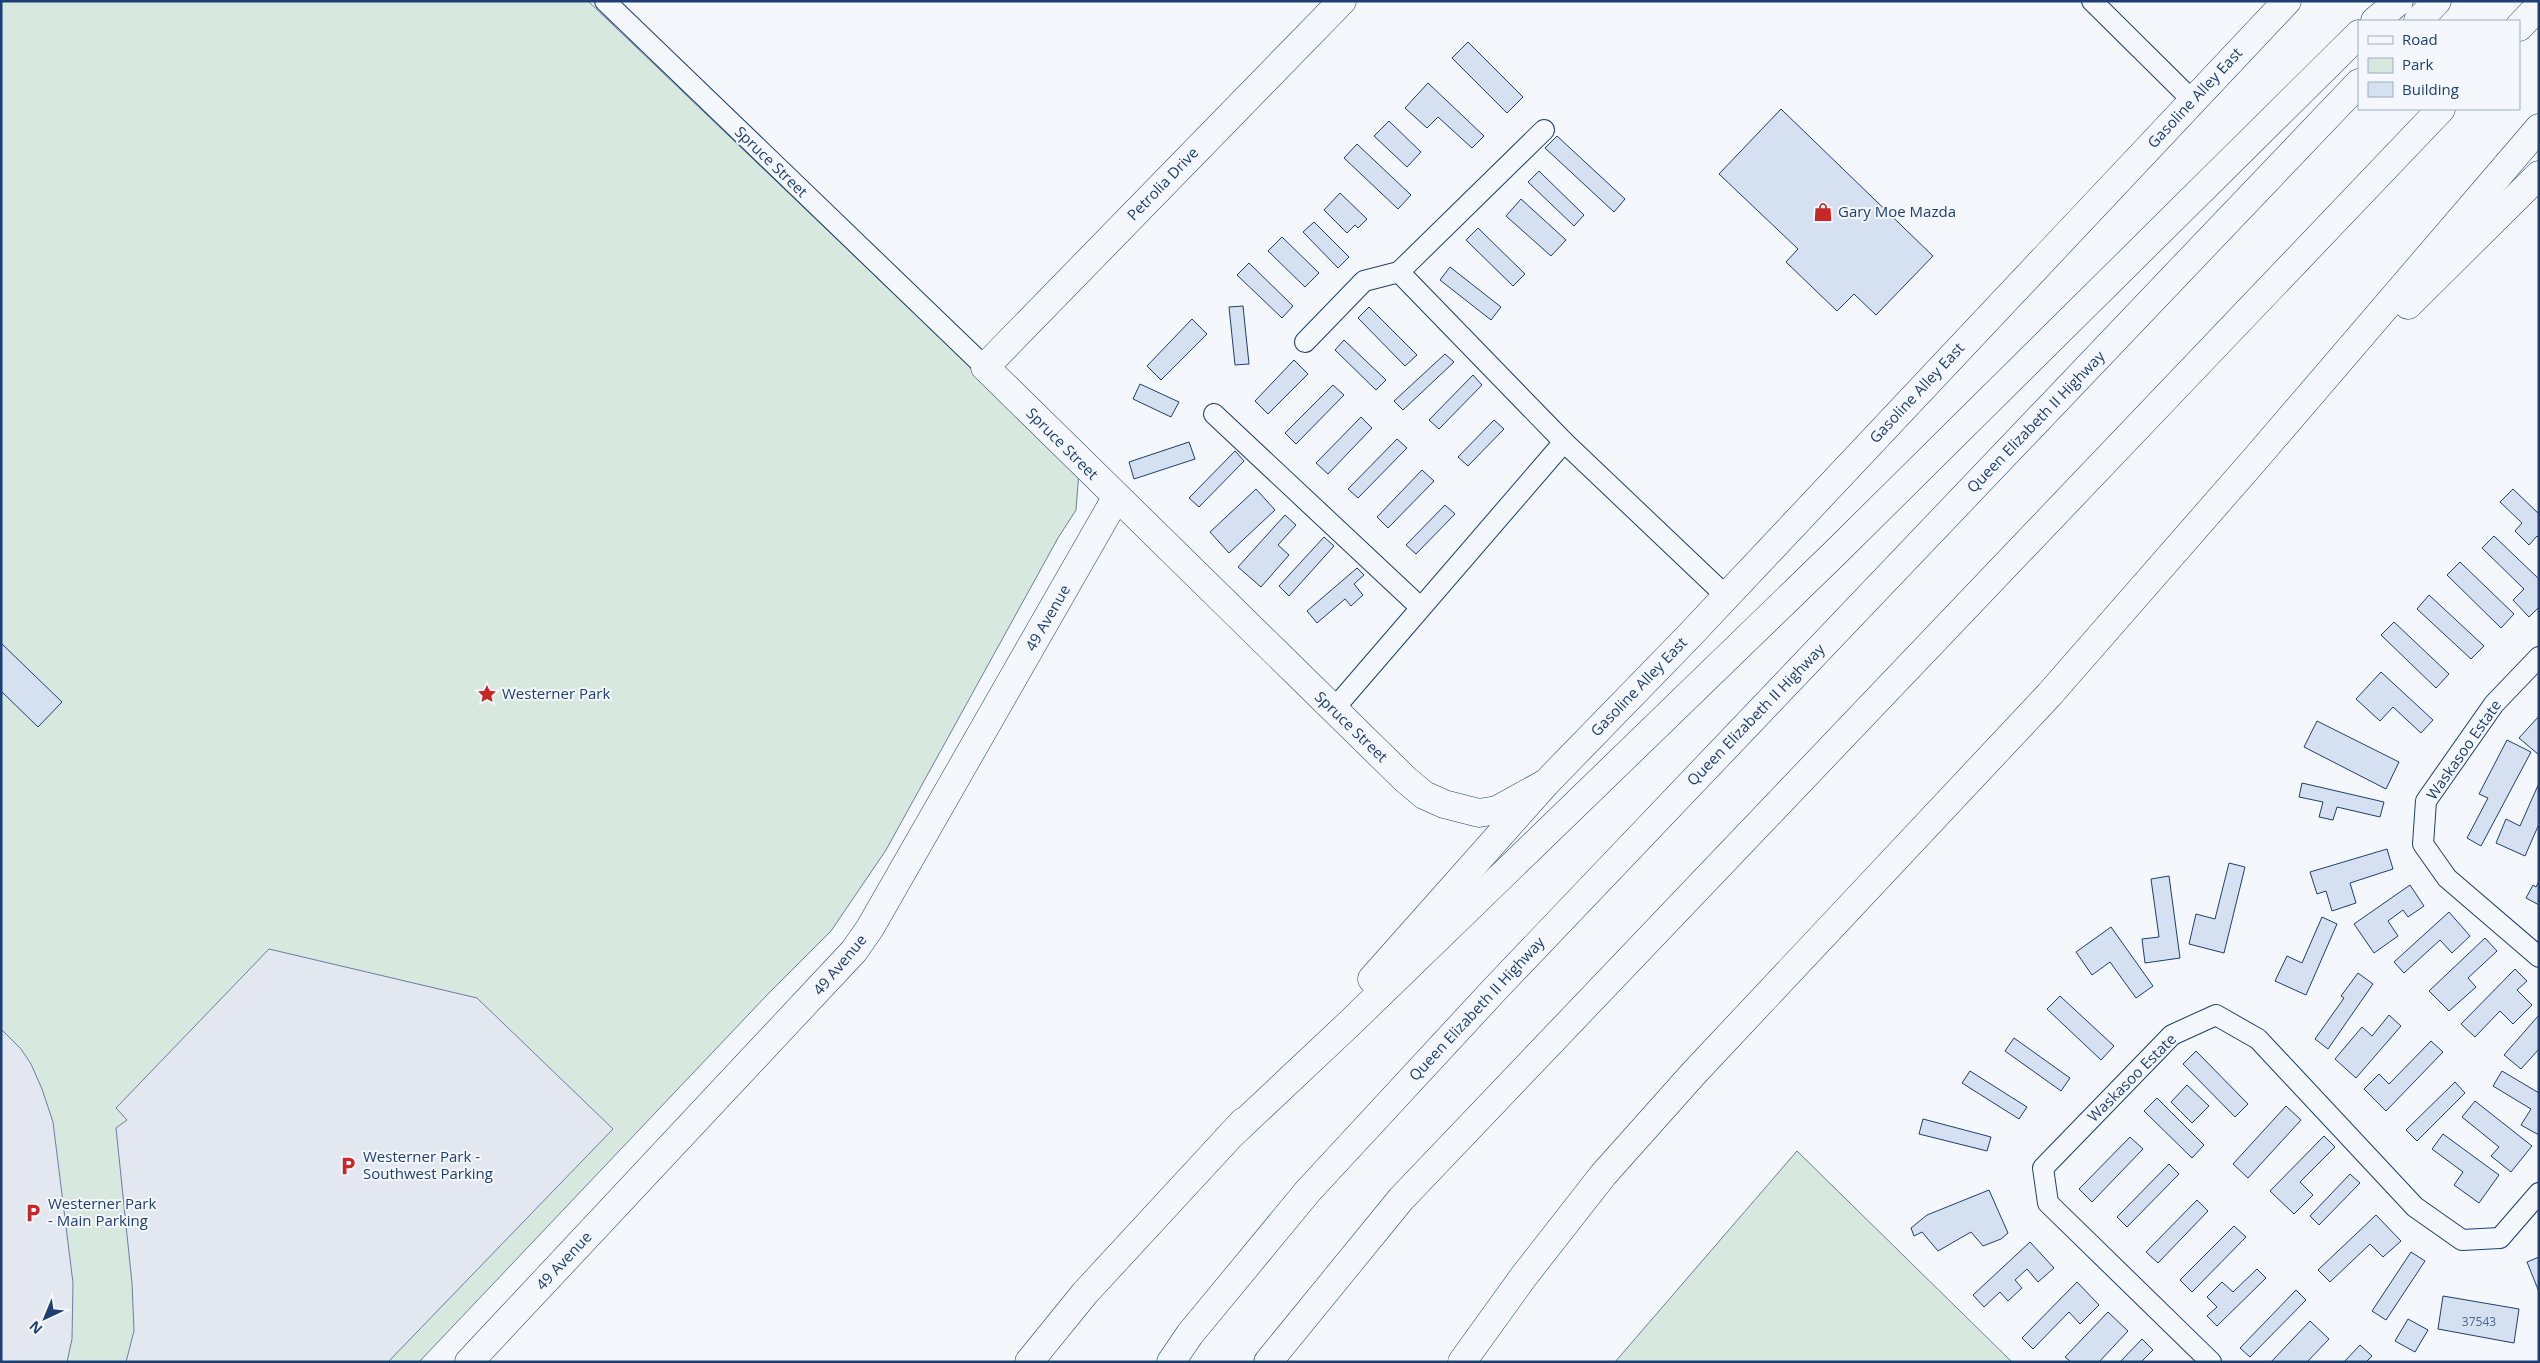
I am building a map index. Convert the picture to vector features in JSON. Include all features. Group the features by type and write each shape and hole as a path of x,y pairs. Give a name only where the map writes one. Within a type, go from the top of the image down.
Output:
{"main road":[{"name":"Petrolia Drive","path":"985,367 1342,1"},
{"name":"Gasoline Alley East","path":"1231,1135 1546,783 1726,596 2287,1"},
{"path":"2376,20 2399,1"},
{"path":"2419,20 2437,1"},
{"path":"2520,26 2539,6"},
{"path":"1029,1362 1085,1293 1231,1135 1351,1022 1827,561 2358,35"},
{"name":"Queen Elizabeth II Highway","path":"1171,1362 1190,1334 1308,1191 1489,995 2358,84"},
{"path":"1268,1362 1401,1199 2440,110"},
{"path":"1462,1362 1524,1276 1603,1175 1700,1066 2049,695 2257,457 2539,128"},
{"path":"2257,457 2539,175"},
{"name":"Spruce Street","path":"985,367 1333,710 1424,795 1444,804 1479,813 1497,810 1546,783"},
{"name":"49 Avenue","path":"469,1362 854,951 880,911 1116,498"}],"street":[{"name":"Spruce Street","path":"604,1 985,367"},
{"path":"2092,1 2193,101"},
{"path":"1305,342 1364,281 1399,272 1544,130"},
{"path":"1399,272 1564,442 1726,596"},
{"path":"1214,414 1420,607"},
{"path":"1333,710 1564,442"},
{"name":"Waskasoo Estate","path":"2539,657 2494,704 2426,801 2423,844 2447,878 2539,957"},
{"name":"Waskasoo Estate","path":"2211,1362 2048,1203 2046,1194 2043,1168 2172,1035 2216,1015 2258,1039 2415,1207 2462,1240 2500,1238 2539,1193"}],"green space":[{"name":"Westerner Park","path":"1,1 588,1 1079,471 1076,510 1058,538 886,850 831,931 767,995 419,1362 1,1362"},
{"path":"1797,1151 2012,1362 1615,1362"}],"shaded area":[{"name":"Westerner Park - Southwest Parking","path":"269,949 477,998 613,1129 388,1362 126,1362 134,1331 132,1283 116,1128 127,1120 116,1108"},
{"name":"Westerner Park - Main Parking","path":"1,1029 21,1049 31,1064 53,1122 73,1283 72,1339 67,1362 1,1362"}],"building":[{"path":"1468,42 1523,97 1507,113 1452,58"},
{"path":"1428,83 1484,136 1472,148 1438,117 1427,128 1405,108"},
{"name":"Gary Moe Mazda","path":"1781,109 1933,256 1876,315 1854,294 1837,311 1786,262 1798,249 1719,174"},
{"path":"1389,121 1421,152 1407,167 1374,136"},
{"path":"1557,136 1625,199 1614,212 1545,148"},
{"path":"1357,144 1411,195 1398,209 1344,158"},
{"path":"1539,171 1584,215 1574,226 1528,182"},
{"path":"1340,193 1367,219 1358,228 1355,225 1347,233 1324,210"},
{"path":"1521,199 1566,240 1551,256 1506,216"},
{"path":"1314,222 1349,257 1338,268 1303,232"},
{"path":"1478,228 1525,274 1513,286 1466,240"},
{"path":"1282,237 1319,273 1305,287 1268,251"},
{"path":"1249,263 1293,306 1282,318 1237,275"},
{"path":"1450,267 1501,307 1491,320 1440,280"},
{"path":"1243,306 1249,364 1235,365 1229,307"},
{"path":"1369,307 1417,355 1405,366 1358,318"},
{"path":"1192,319 1207,334 1161,380 1147,366"},
{"path":"1344,340 1386,380 1376,390 1335,350"},
{"path":"1445,354 1454,362 1403,410 1394,401"},
{"path":"1294,360 1308,374 1268,414 1255,401"},
{"path":"1473,375 1482,385 1439,429 1429,420"},
{"path":"1140,384 1179,402 1171,417 1133,399"},
{"path":"1333,385 1344,395 1296,444 1285,433"},
{"path":"1361,417 1372,428 1328,474 1316,463"},
{"path":"1494,420 1504,429 1468,466 1458,457"},
{"path":"1397,439 1407,448 1358,498 1348,489"},
{"path":"1189,442 1195,459 1134,479 1129,462"},
{"path":"1235,451 1244,461 1199,507 1189,498"},
{"path":"1422,470 1434,481 1388,528 1377,517"},
{"path":"1256,489 1275,510 1229,553 1210,532"},
{"path":"2513,489 2539,514 2539,538 2537,536 2529,545 2515,531 2522,523 2500,502"},
{"path":"1445,505 1455,514 1416,554 1406,545"},
{"path":"1285,515 1296,525 1278,545 1289,555 1261,587 1238,567"},
{"path":"2494,536 2539,579 2539,607 2529,617 2513,600 2524,589 2482,548"},
{"path":"1324,537 1334,546 1289,596 1279,586"},
{"path":"2460,562 2514,614 2501,628 2447,575"},
{"path":"1357,568 1364,575 1354,584 1363,595 1351,606 1345,599 1317,623 1307,611"},
{"path":"2429,595 2484,646 2471,659 2417,609"},
{"path":"2394,622 2449,674 2436,688 2381,635"},
{"path":"1,643 62,702 38,727 1,691"},
{"path":"2381,672 2433,720 2421,733 2393,707 2380,721 2356,699"},
{"path":"2539,716 2539,755 2519,738"},
{"path":"2317,721 2399,762 2386,789 2304,747"},
{"path":"2507,740 2531,752 2481,846 2467,838 2488,798 2479,794"},
{"path":"2302,783 2384,802 2380,817 2337,807 2333,820 2319,817 2323,802 2299,797"},
{"path":"2539,783 2539,824 2525,856 2496,843 2506,819 2520,826"},
{"path":"2387,849 2393,869 2350,883 2356,903 2332,911 2326,891 2317,894 2310,872"},
{"path":"2229,863 2245,867 2224,953 2189,944 2196,914 2215,919"},
{"path":"2169,876 2180,958 2145,963 2142,939 2159,937 2151,879"},
{"path":"2539,881 2539,905 2526,898 2533,885 2536,887"},
{"path":"2410,885 2424,906 2408,917 2403,910 2388,921 2398,936 2374,953 2354,924"},
{"path":"2449,912 2470,936 2452,953 2440,940 2404,973 2394,962"},
{"path":"2322,917 2337,924 2306,995 2275,981 2287,956 2302,963"},
{"path":"2111,927 2153,986 2136,998 2110,962 2092,975 2076,952"},
{"path":"2485,938 2497,951 2468,978 2476,987 2449,1011 2429,991"},
{"path":"2515,969 2527,981 2517,990 2532,1005 2513,1024 2500,1011 2475,1037 2461,1024"},
{"path":"2358,973 2373,984 2328,1049 2315,1039 2344,998 2341,996"},
{"path":"2060,996 2114,1046 2101,1060 2047,1009"},
{"path":"2389,1015 2401,1026 2356,1078 2335,1059 2362,1027 2372,1036"},
{"path":"2539,1015 2539,1049 2521,1069 2504,1055"},
{"path":"2014,1038 2070,1078 2061,1091 2005,1051"},
{"path":"2431,1041 2443,1052 2386,1111 2364,1089 2379,1074 2389,1084"},
{"path":"2196,1051 2248,1104 2235,1117 2183,1064"},
{"path":"1970,1071 2027,1107 2019,1119 1962,1083"},
{"path":"2502,1071 2539,1093 2539,1135 2521,1125 2531,1109 2493,1086"},
{"path":"2455,1082 2465,1093 2417,1141 2406,1130"},
{"path":"2187,1085 2209,1106 2192,1123 2171,1102"},
{"path":"2157,1098 2204,1145 2192,1158 2144,1111"},
{"path":"2475,1101 2532,1146 2511,1172 2491,1156 2499,1147 2462,1117"},
{"path":"2286,1106 2301,1120 2248,1178 2233,1164"},
{"path":"1923,1119 1991,1137 1987,1151 1919,1134"},
{"path":"2443,1134 2499,1175 2479,1203 2454,1185 2463,1172 2432,1149"},
{"path":"2324,1136 2335,1147 2300,1182 2313,1195 2294,1214 2270,1191"},
{"path":"2130,1137 2143,1149 2092,1202 2079,1189"},
{"path":"2169,1164 2179,1174 2127,1227 2117,1217"},
{"path":"2350,1174 2360,1183 2319,1225 2310,1216"},
{"path":"1989,1190 2008,1233 2001,1239 1983,1246 1971,1232 1938,1251 1922,1232 1914,1236 1911,1228 1927,1215"},
{"path":"2197,1200 2208,1211 2158,1263 2146,1252"},
{"path":"2376,1215 2401,1241 2383,1257 2370,1244 2330,1282 2318,1270"},
{"path":"2234,1226 2246,1237 2192,1292 2180,1280"},
{"path":"2030,1242 2054,1268 2038,1282 2027,1269 2015,1280 2022,1288 2008,1301 2000,1292 1984,1307 1973,1295"},
{"path":"2411,1252 2425,1261 2386,1320 2372,1311"},
{"path":"2539,1257 2539,1292 2527,1262"},
{"path":"2257,1269 2266,1278 2217,1326 2207,1316 2217,1307 2207,1297 2222,1282 2233,1292"},
{"path":"2077,1282 2099,1305 2080,1324 2069,1312 2033,1349 2022,1338"},
{"path":"2296,1290 2306,1300 2250,1357 2240,1348"},
{"path":"2443,1296 2519,1309 2514,1343 2438,1329"},
{"path":"2108,1312 2128,1331 2099,1362 2071,1362 2065,1357"},
{"path":"2408,1319 2428,1330 2415,1352 2395,1341"},
{"path":"2310,1321 2329,1339 2307,1362 2271,1362"},
{"path":"2142,1339 2153,1350 2141,1362 2120,1362"},
{"path":"2360,1345 2372,1356 2366,1362 2344,1362"}],"place":[{"name":"Gary Moe Mazda","path":"1823,212"},
{"name":"Westerner Park","path":"487,694"},
{"name":"Westerner Park - Southwest Parking","path":"348,1166"},
{"name":"Westerner Park - Main Parking","path":"33,1213"}]}
